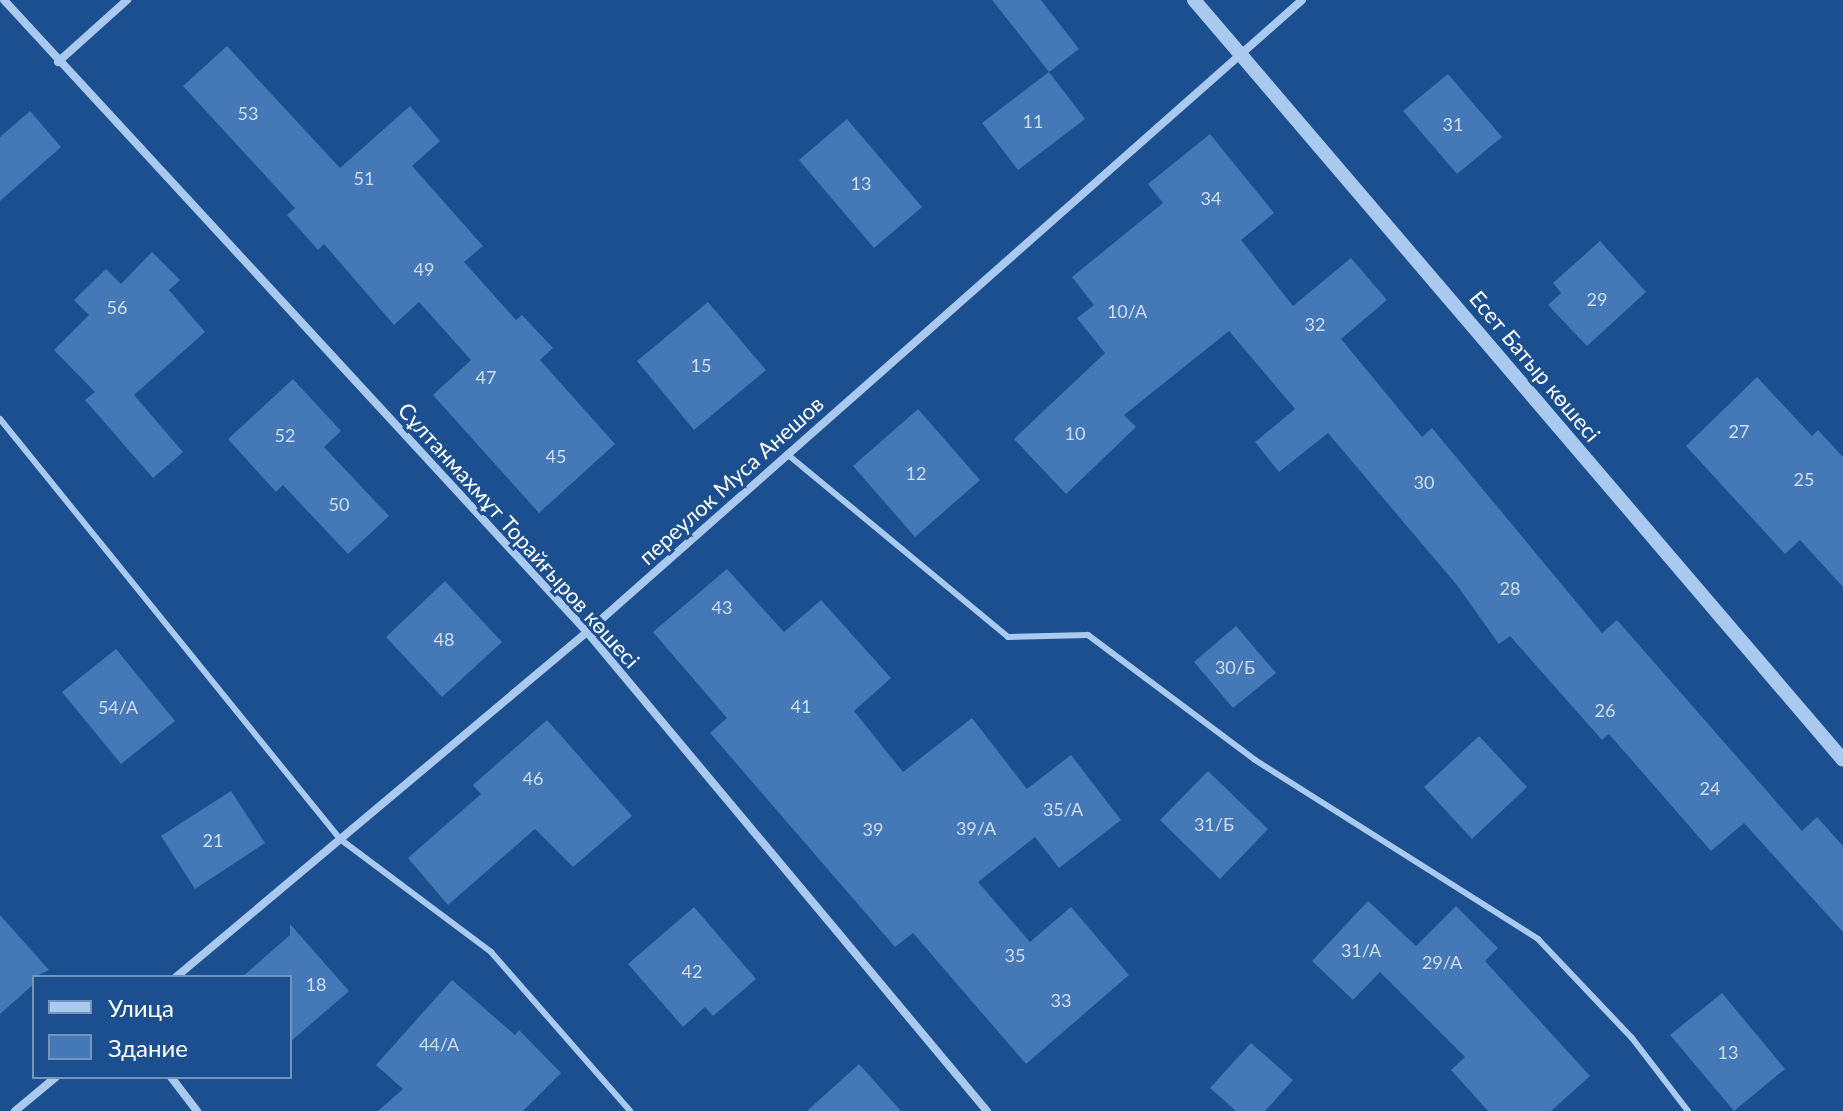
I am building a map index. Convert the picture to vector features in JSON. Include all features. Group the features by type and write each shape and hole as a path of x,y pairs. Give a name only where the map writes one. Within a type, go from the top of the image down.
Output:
{"street":[{"name":"Сұлтанмахмұт Торайғыров көшесі","path":"4,0 587,632 987,1111"},
{"path":"58,62 127,0"},
{"name":"Есет Батыр көшесі","path":"1194,0 1843,760"},
{"name":"переулок Муса Анешов","path":"178,975 587,632 1302,0"},
{"path":"15,1111 54,1079"},
{"path":"173,1079 197,1111"}],"lane":[{"path":"0,419 340,839 491,952 630,1111"},
{"path":"787,454 1008,637 1088,635 1255,760 1538,939 1632,1038 1688,1111"}],"building":[{"path":"992,0 1041,0 1079,49 1049,72"},
{"path":"227,46 340,168 410,106 440,141 412,166 483,246 464,262 516,320 522,315 553,348 540,360 615,444 539,513 433,395 471,360 419,302 394,325 324,244 318,250 287,215 295,208 183,86"},
{"path":"1049,72 1085,119 1018,170 982,123"},
{"path":"1448,74 1502,137 1457,174 1403,111"},
{"path":"30,111 61,147 0,201 0,137"},
{"path":"847,119 922,207 874,248 799,160"},
{"path":"1210,134 1274,213 1241,240 1293,306 1351,258 1387,300 1341,339 1422,437 1432,428 1602,633 1617,620 1802,831 1817,817 1843,846 1843,932 1744,823 1711,851 1609,734 1602,740 1510,636 1499,644 1456,584 1328,433 1279,472 1255,442 1295,409 1229,331 1124,415 1136,427 1066,494 1014,439 1105,353 1077,318 1094,305 1072,277 1163,203 1148,184"},
{"path":"1600,241 1646,292 1587,346 1548,305 1561,293 1553,283"},
{"path":"152,252 180,280 169,290 205,332 134,395 183,452 153,478 85,400 95,392 54,350 89,315 74,300 106,269 121,284"},
{"path":"708,302 766,370 694,430 637,361"},
{"path":"1757,377 1812,436 1818,430 1843,457 1843,587 1800,540 1785,554 1686,446"},
{"path":"293,379 341,431 324,447 389,516 348,554 283,485 276,492 228,439"},
{"path":"918,409 980,480 915,537 853,466"},
{"path":"727,569 784,632 821,600 891,678 854,711 903,772 972,718 1027,789 1071,755 1121,820 1059,868 1035,837 978,882 1030,942 1071,907 1129,975 1026,1064 913,933 895,947 710,733 727,718 653,632"},
{"path":"445,581 502,642 442,697 386,637"},
{"path":"1236,626 1276,673 1233,708 1194,662"},
{"path":"116,649 175,721 121,764 62,692"},
{"path":"547,720 632,816 573,867 535,829 448,905 408,858 481,794 473,785"},
{"path":"1479,736 1527,787 1472,839 1424,787"},
{"path":"1208,771 1268,829 1220,879 1160,820"},
{"path":"231,791 265,843 195,889 161,836"},
{"path":"1368,901 1416,946 1456,906 1498,948 1485,961 1590,1076 1551,1111 1488,1111 1451,1070 1465,1057 1380,972 1353,1000 1312,961"},
{"path":"694,907 756,979 713,1016 705,1007 683,1027 628,964"},
{"path":"0,915 49,970 32,975 32,986 0,1014"},
{"path":"290,924 349,991 292,1040 292,975 244,975 290,935"},
{"path":"452,980 515,1035 519,1030 561,1073 523,1111 378,1111 403,1089 376,1065"},
{"path":"1722,993 1785,1069 1734,1111 1670,1035"},
{"path":"1251,1043 1293,1080 1265,1111 1236,1111 1210,1088"},
{"path":"859,1064 901,1111 807,1111"}]}
